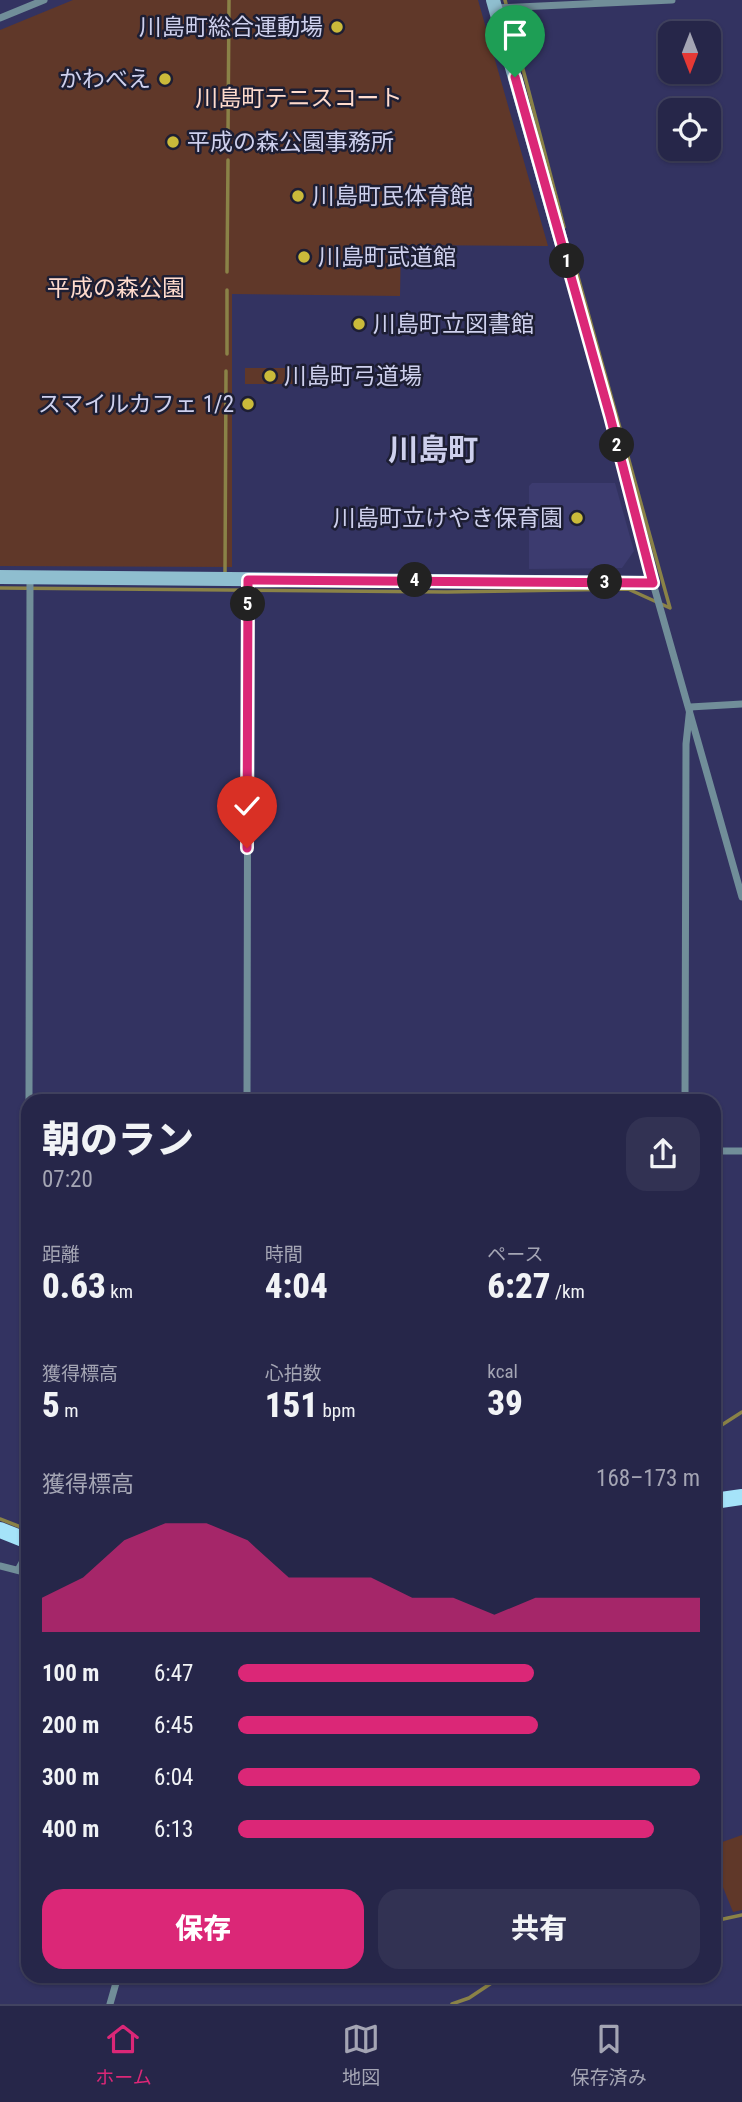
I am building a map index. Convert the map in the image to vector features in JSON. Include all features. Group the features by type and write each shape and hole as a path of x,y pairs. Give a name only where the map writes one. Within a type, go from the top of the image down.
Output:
{"main road":[{"path":"721,1500 742,1497"},
{"path":"0,1530 21,1538"}],"street":[{"path":"0,18 44,0"},
{"path":"672,0 494,4 742,897"},
{"path":"0,577 653,583"},
{"path":"29,1094 30,578"},
{"path":"247,1094 248,580"},
{"path":"690,707 742,704"},
{"path":"684,1094 685,744 690,707"},
{"path":"721,1151 742,1151"},
{"path":"18,1570 21,1565"},
{"path":"0,1566 21,1571"},
{"path":"110,2004 116,1983"}],"shaded area":[{"name":"川島町立けやき保育園","path":"532,483 615,483 634,551 622,568 529,569 529,486"}],"green space":[{"name":"平成の森公園","path":"73,0 478,0 548,246 401,245 400,296 232,294 232,567 0,566 0,30"},
{"name":"川島町弓道場","path":"245,368 294,368 294,384 245,384"},
{"path":"742,1835 742,1910 733,1912 721,1882 721,1842"}],"waterway":[{"path":"228,135 229,0"},
{"path":"505,0 564,227"},
{"path":"227,272 228,160"},
{"path":"0,588 447,592 628,589 670,608 570,248"},
{"path":"227,290 227,354"},
{"path":"225,574 226,371"},
{"path":"721,1426 742,1412"},
{"path":"0,1519 21,1527"},
{"path":"721,1920 742,1915"},
{"path":"452,2004 469,1998 492,1983"}],"place":[{"name":"川島町総合運動場","path":"337,27"},
{"name":"かわべえ","path":"165,79"},
{"name":"平成の森公園事務所","path":"173,142"},
{"name":"川島町民体育館","path":"298,196"},
{"name":"川島町武道館","path":"304,257"},
{"name":"川島町立図書館","path":"359,324"},
{"name":"川島町弓道場","path":"270,376"},
{"name":"スマイルカフェ 1/2","path":"248,404"},
{"name":"川島町立けやき保育園","path":"577,518"}],"district":[{"name":"川島町","path":"433,449"}],"route":[{"path":"247,848 248,580 493,579 653,583 610,416 515,77"}],"park label":[{"name":"川島町テニスコート","path":"299,98"}]}
